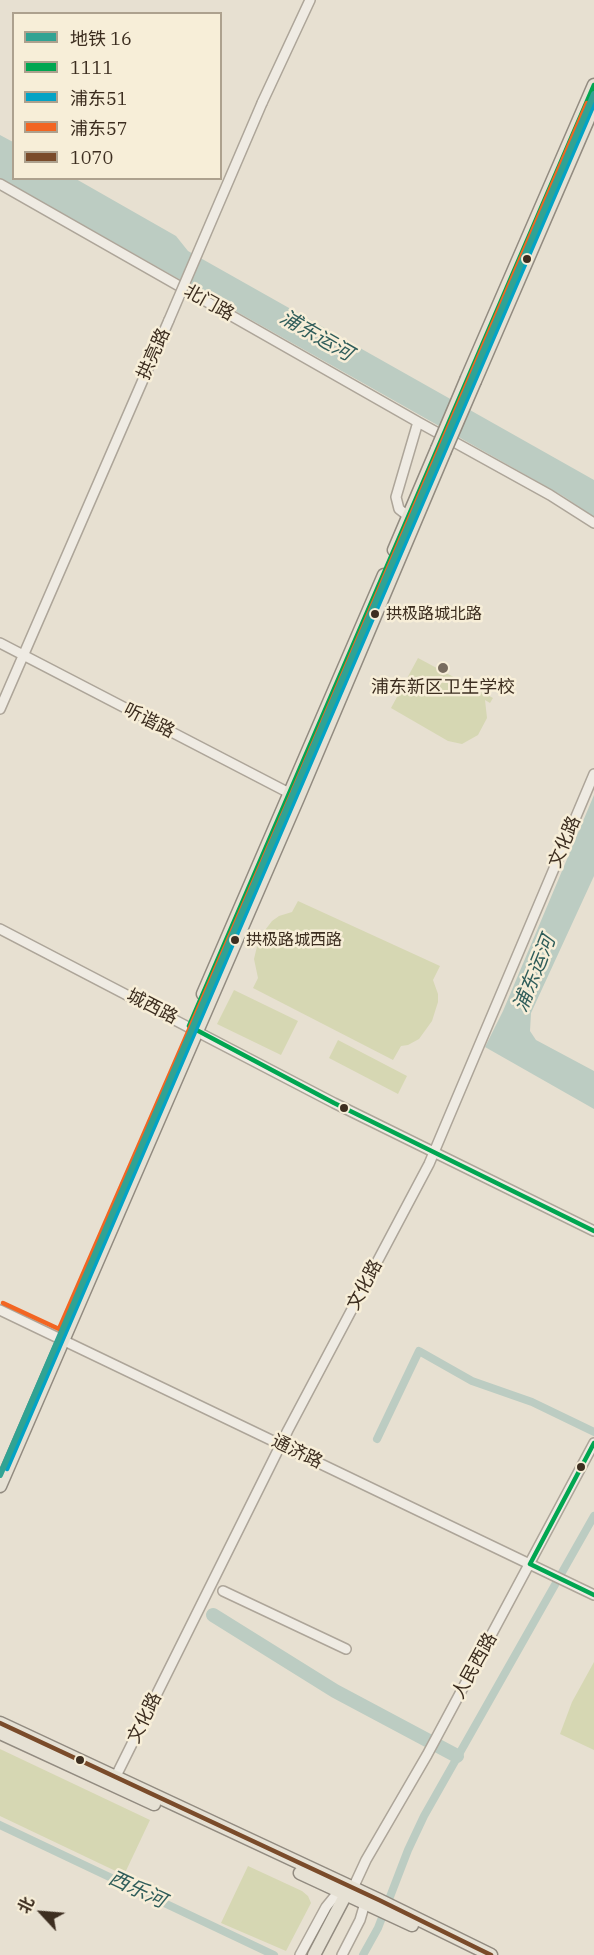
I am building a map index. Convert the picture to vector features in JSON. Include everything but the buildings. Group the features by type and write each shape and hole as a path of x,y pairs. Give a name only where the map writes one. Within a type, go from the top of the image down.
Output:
{"main road":[{"path":"0,1486 60,1337 294,796 594,85"},
{"path":"471,379 594,106"},
{"path":"294,796 408,516 440,451"},
{"path":"0,1466 60,1337"},
{"path":"0,1723 113,1781 352,1895 382,1906 474,1955"},
{"path":"0,1733 113,1781"},
{"path":"352,1895 382,1906"},
{"name":"人民西路","path":"306,1953 352,1895"},
{"name":"人民西路","path":"323,1955 352,1895"},
{"path":"394,1912 491,1955"}],"street":[{"name":"拱亮路","path":"0,709 262,104 310,0"},
{"name":"北门路","path":"0,184 550,495 594,523"},
{"path":"408,516 399,509 396,496 418,422"},
{"name":"听谐路","path":"0,643 294,796"},
{"name":"文化路","path":"113,1781 281,1444 434,1152 594,774"},
{"name":"城西路","path":"0,929 334,1103 594,1231"},
{"name":"通济路","path":"0,1310 594,1595"},
{"name":"人民西路","path":"342,1955 360,1920 352,1895 366,1860 427,1755 594,1443"},
{"path":"223,1591 346,1649"}],"green space":[{"path":"418,658 493,698 490,703 485,700 487,718 478,735 462,744 448,741 391,708"},
{"path":"298,901 440,966 433,980 438,1002 432,1021 419,1039 401,1046 393,1060 253,988 258,978 254,959 259,938 272,921 292,912"},
{"path":"234,990 298,1021 281,1055 217,1024"},
{"path":"338,1040 407,1076 398,1094 329,1058"},
{"path":"594,1662 594,1750 560,1734 572,1702"},
{"path":"0,1749 150,1820 124,1875 0,1816"},
{"path":"248,1866 308,1896 311,1903 286,1951 221,1923"}],"water":[{"name":"浦东运河","path":"0,135 12,141 12,180 78,180 176,236 188,251 594,480 594,517 563,496 0,178"},
{"name":"浦东运河","path":"594,795 594,876 531,1013 530,1031 536,1040 594,1071 594,1109 485,1047 503,1011"}],"waterway":[{"path":"377,1439 419,1351 472,1381 532,1402 594,1432"},
{"path":"363,1955 378,1928 408,1850 424,1816 594,1516"},
{"path":"213,1615 335,1691 457,1756"},
{"name":"西乐河","path":"0,1825 274,1955"}],"metro line":[{"name":"16","path":"0,1475 594,94"}],"transit line":[{"name":"1111","path":"594,85 189,1026 334,1103 594,1231"},
{"name":"浦东57","path":"3,1303 59,1329 291,795 587,103"},
{"name":"浦东51","path":"7,1469 594,104"},
{"name":"1111","path":"530,1564 594,1443"},
{"name":"1111","path":"530,1564 594,1595"},
{"name":"1070","path":"0,1723 379,1900 491,1955"}],"place":[{"name":"拱极路城北路","path":"375,614"},
{"name":"浦东新区卫生学校","path":"443,668"},
{"name":"拱极路城西路","path":"235,940"}]}
